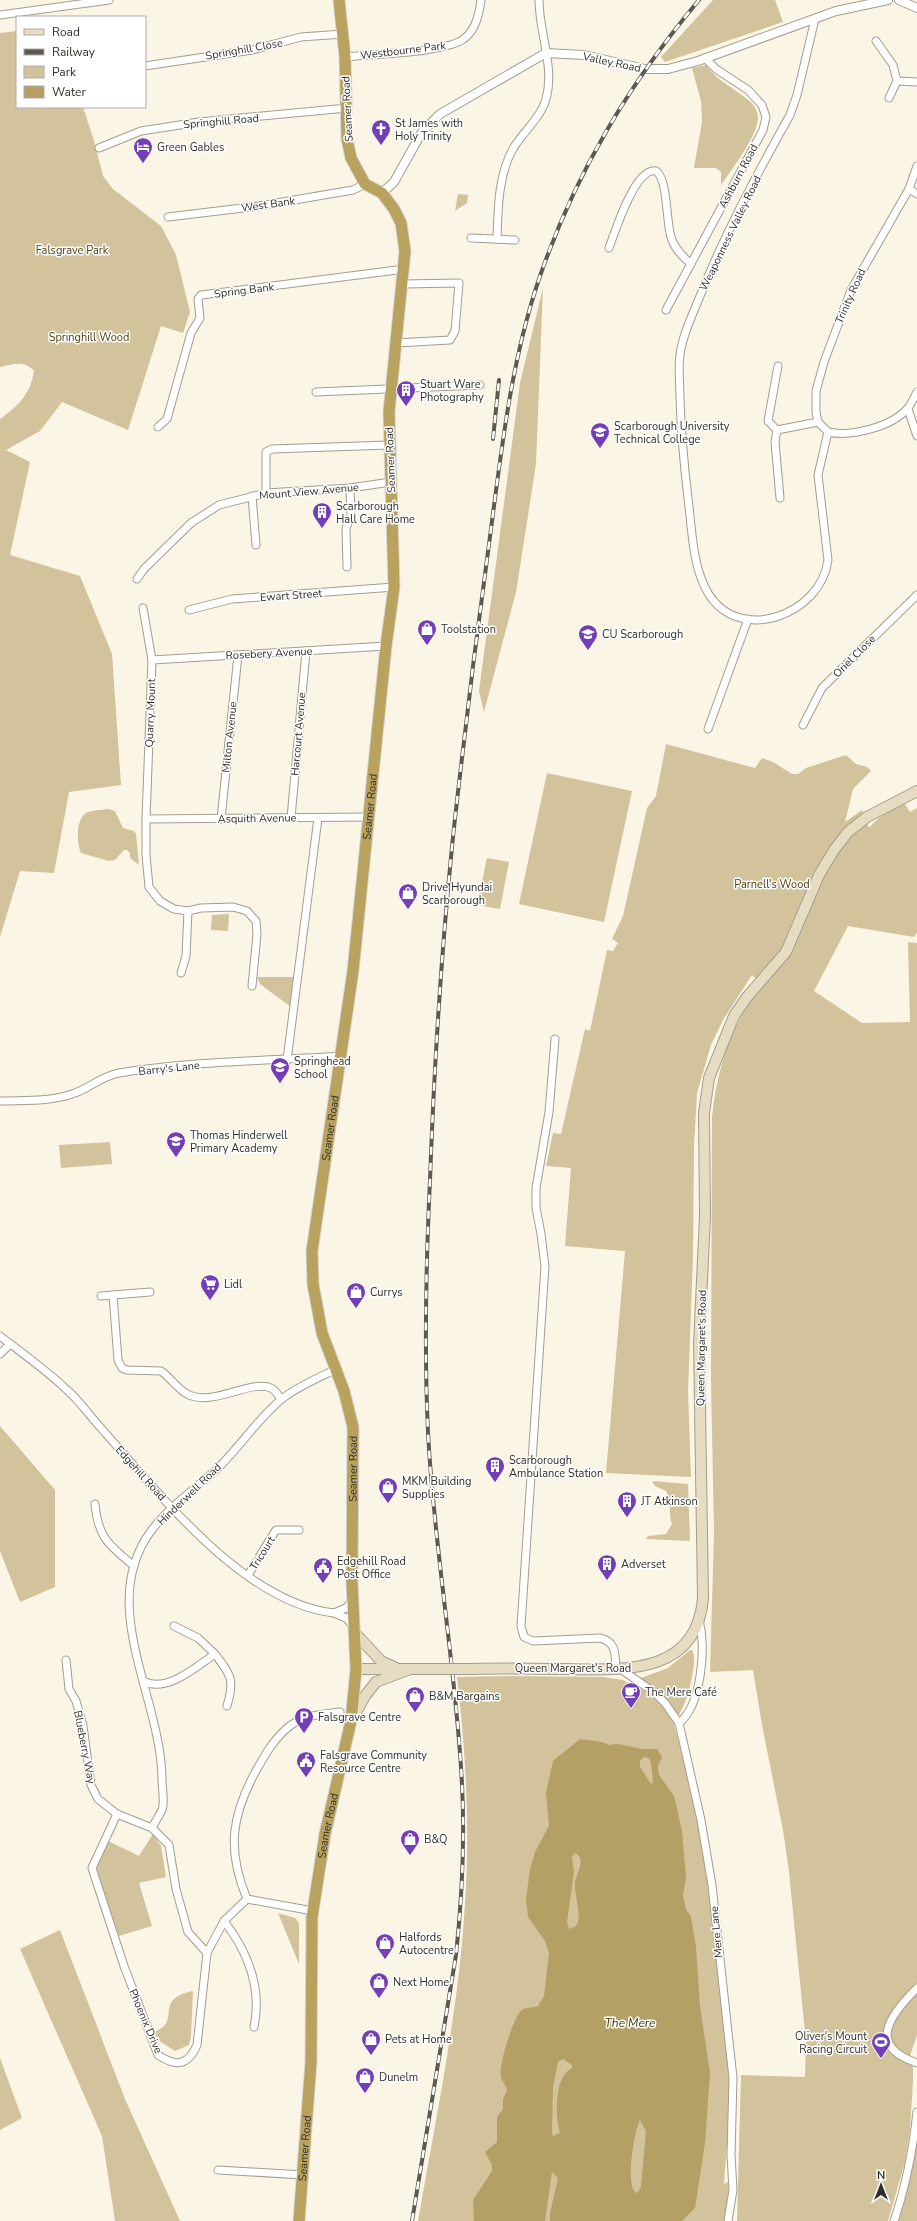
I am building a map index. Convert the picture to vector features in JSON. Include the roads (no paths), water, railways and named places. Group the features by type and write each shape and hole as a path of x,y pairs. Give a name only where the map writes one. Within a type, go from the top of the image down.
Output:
{"highway":[{"name":"Seamer Road","path":"299,2221 311,2062 310,1973 313,1911 327,1827 351,1722 356,1669 353,1600 354,1437 350,1413 322,1332 313,1284 312,1251 342,1056 353,971 386,646 394,587 389,445 391,390 406,251 401,223 382,193 365,184 356,171 351,158 347,139 347,108 339,0"}],"main road":[{"name":"Queen Margaret's Road","path":"356,1669 619,1670 648,1666 667,1659 692,1635 699,1620 704,1598 699,1344 705,1217 704,1113 708,1078 734,1016 747,997 786,952 819,875 834,850 848,832 867,817 917,791"},
{"path":"354,1629 381,1660 398,1669"},
{"path":"351,1722 376,1682 410,1669"}],"street":[{"path":"0,15 109,0"},
{"name":"Westbourne Park","path":"344,57 441,48 458,42 471,31 478,19 481,0"},
{"path":"497,239 499,201 508,160 513,148 546,101 550,83 539,0"},
{"name":"Valley Road","path":"546,53 584,55 656,69 689,64 836,11 888,0"},
{"path":"899,0 917,8"},
{"name":"Weaponness Valley Road","path":"816,19 797,95 790,115 711,268 680,355 685,473 701,580 715,603 731,614 748,619 772,619 799,608 812,597 826,574 828,560 818,475 828,432"},
{"name":"Springhill Close","path":"146,66 167,61 252,50 301,38 342,34"},
{"path":"876,41 893,65 897,81 889,98"},
{"path":"382,193 394,182 422,132 440,114 546,53"},
{"name":"Ashburn Road","path":"666,310 763,130 766,117 762,105 748,90 716,69 705,58"},
{"path":"897,81 917,82"},
{"name":"Springhill Road","path":"99,148 148,130 199,122 347,108"},
{"name":"Trinity Road","path":"818,422 816,412 816,391 838,320 866,261 909,189 917,166"},
{"path":"609,248 634,190 647,173 652,171 658,173 661,178 671,238 678,252 691,264"},
{"name":"West Bank","path":"168,217 259,206 353,190 365,184"},
{"path":"909,189 917,194"},
{"path":"471,238 515,240"},
{"name":"Spring Bank","path":"158,426 167,419 190,333 200,318 198,299 201,295 404,269"},
{"path":"396,342 450,340 455,331 459,283 403,284"},
{"path":"777,430 768,421 778,366"},
{"path":"316,392 391,390 480,385"},
{"path":"777,430 818,422 828,432 841,435 858,433 889,422 908,409 917,392"},
{"path":"908,409 917,436"},
{"path":"777,430 775,442 780,498"},
{"path":"266,493 264,459 266,452 272,450 389,445"},
{"name":"Mount View Avenue","path":"137,579 144,569 191,523 219,505 266,493 350,488 391,482"},
{"path":"348,567 346,528 351,516 350,488"},
{"path":"252,496 256,545"},
{"name":"Ewart Street","path":"189,610 232,600 394,587"},
{"name":"Oriel Close","path":"803,725 822,688 917,595"},
{"name":"Quarry Mount","path":"143,608 152,660 146,819 146,854 149,887 160,901 174,909 188,910 233,906 247,910 256,921 257,934 252,986"},
{"path":"708,729 748,619"},
{"name":"Rosebery Avenue","path":"152,660 386,646"},
{"name":"Harcourt Avenue","path":"290,818 306,651"},
{"name":"Milton Avenue","path":"221,819 238,655"},
{"name":"Asquith Avenue","path":"146,819 369,817"},
{"path":"287,1060 318,818"},
{"path":"181,973 186,956 188,910"},
{"path":"554,1039 549,1112 536,1188 536,1208 545,1266 521,1626 524,1637 533,1642 600,1638 608,1640 613,1644 619,1670"},
{"name":"Barry's Lane","path":"0,1101 49,1099 67,1096 108,1076 120,1073 180,1066 342,1056"},
{"path":"101,1296 150,1292"},
{"path":"114,1295 118,1360 122,1368 127,1370 161,1371 181,1390 189,1395 198,1397 222,1395 264,1386 273,1389 281,1399"},
{"name":"Edgehill Road","path":"0,1336 67,1389 172,1508 224,1558 282,1598 316,1611 334,1613 346,1618 354,1629"},
{"path":"0,1354 10,1344"},
{"name":"Hinderwell Road","path":"152,1828 162,1808 162,1767 157,1729 130,1626 129,1598 134,1566 151,1531 172,1508 217,1468 281,1399 336,1369"},
{"path":"95,1504 97,1524 103,1535 110,1546 134,1566"},
{"name":"Tricourt","path":"248,1575 276,1530 299,1530"},
{"path":"334,1613 346,1608 353,1600"},
{"path":"679,1723 686,1717 696,1693 703,1633 699,1620"},
{"path":"174,1626 187,1630 198,1638 215,1654 228,1672 232,1680 232,1692 227,1706"},
{"path":"145,1682 153,1686 168,1682 184,1675 215,1654"},
{"name":"Blueberry Way","path":"66,1660 69,1689 76,1701 83,1726 91,1785 98,1799 117,1814 152,1828 169,1845 176,1889 188,1932 208,1952"},
{"name":"Mere Lane","path":"619,1670 655,1693 665,1703 679,1723 701,1820 712,1885 733,2078 731,2155 733,2190 728,2221"},
{"path":"313,1911 247,1899 234,1859 233,1846 237,1815 244,1794 275,1740 291,1725 318,1714 340,1712"},
{"name":"Phoenix Drive","path":"117,1814 92,1868 124,1966 158,2055 169,2062 181,2063 192,2056 197,2045 208,1952 224,1920 247,1899"},
{"path":"224,1920 239,1940 249,1963 258,2007 254,2027"},
{"path":"917,1988 891,2018 886,2035 888,2044 895,2053 917,2063"},
{"path":"894,2221 908,2168 917,2112"},
{"path":"218,2170 303,2175"}],"water":[{"name":"The Mere","path":"580,1739 602,1742 609,1745 618,1744 642,1749 657,1749 662,1757 658,1766 659,1775 674,1796 682,1831 686,1878 683,1895 686,1909 691,1917 696,1947 700,2006 710,2073 705,2143 695,2208 682,2221 550,2221 550,2213 558,2178 552,2172 545,2221 474,2221 473,2200 492,2171 492,2165 485,2152 497,2142 497,2117 503,2109 503,2099 507,2091 501,2077 501,2072 507,2043 514,2023 521,2011 523,2009 538,2006 544,1996 549,1953 545,1941 528,1917 526,1900 530,1869 535,1852 549,1826 546,1793 553,1761","holes":["644,1757 649,1758 653,1782 651,1784 640,1767 640,1761","575,1853 581,1862 575,1883 579,1916 576,1926 569,1929 567,1922 574,1872 572,1857","563,2059 572,2065 572,2068 566,2073 559,2088 557,2098 557,2117 560,2133 553,2136 553,2087 558,2062","640,2120 646,2131 641,2187 636,2193 631,2180 631,2170 633,2146"]}],"railway":[{"path":"412,2221 456,1955 462,1870 463,1805 459,1740 435,1520 428,1432 426,1306 427,1243 441,971 454,824 473,666 511,391 516,363 530,307 539,279 553,240 569,203 606,132 649,65 699,0"},
{"path":"493,439 499,380"}],"place":[{"name":"St James with Holy Trinity","path":"381,146"},
{"name":"Green Gables","path":"143,164"},
{"name":"Stuart Ware Photography","path":"406,407"},
{"name":"Scarborough University Technical College","path":"600,449"},
{"name":"Scarborough Hall Care Home","path":"322,529"},
{"name":"Toolstation","path":"427,646"},
{"name":"CU Scarborough","path":"588,651"},
{"name":"Drive Hyundai Scarborough","path":"408,910"},
{"name":"Springhead School","path":"280,1084"},
{"name":"Thomas Hinderwell Primary Academy","path":"176,1158"},
{"name":"Lidl","path":"210,1301"},
{"name":"Currys","path":"356,1309"},
{"name":"Scarborough Ambulance Station","path":"495,1483"},
{"name":"MKM Building Supplies","path":"388,1504"},
{"name":"JT Atkinson","path":"627,1518"},
{"name":"Adverset","path":"607,1581"},
{"name":"Edgehill Road Post Office","path":"323,1584"},
{"name":"The Mere Café","path":"631,1709"},
{"name":"B&M Bargains","path":"415,1713"},
{"name":"Falsgrave Centre","path":"304,1734"},
{"name":"Falsgrave Community Resource Centre","path":"306,1778"},
{"name":"B&Q","path":"410,1856"},
{"name":"Halfords Autocentre","path":"385,1960"},
{"name":"Next Home","path":"379,1999"},
{"name":"Pets at Home","path":"371,2056"},
{"name":"Oliver's Mount Racing Circuit","path":"881,2059"},
{"name":"Dunelm","path":"365,2094"}],"park label":[{"name":"Falsgrave Park","path":"72,250"},
{"name":"Springhill Wood","path":"89,337"},
{"name":"Parnell's Wood","path":"772,884"}]}
